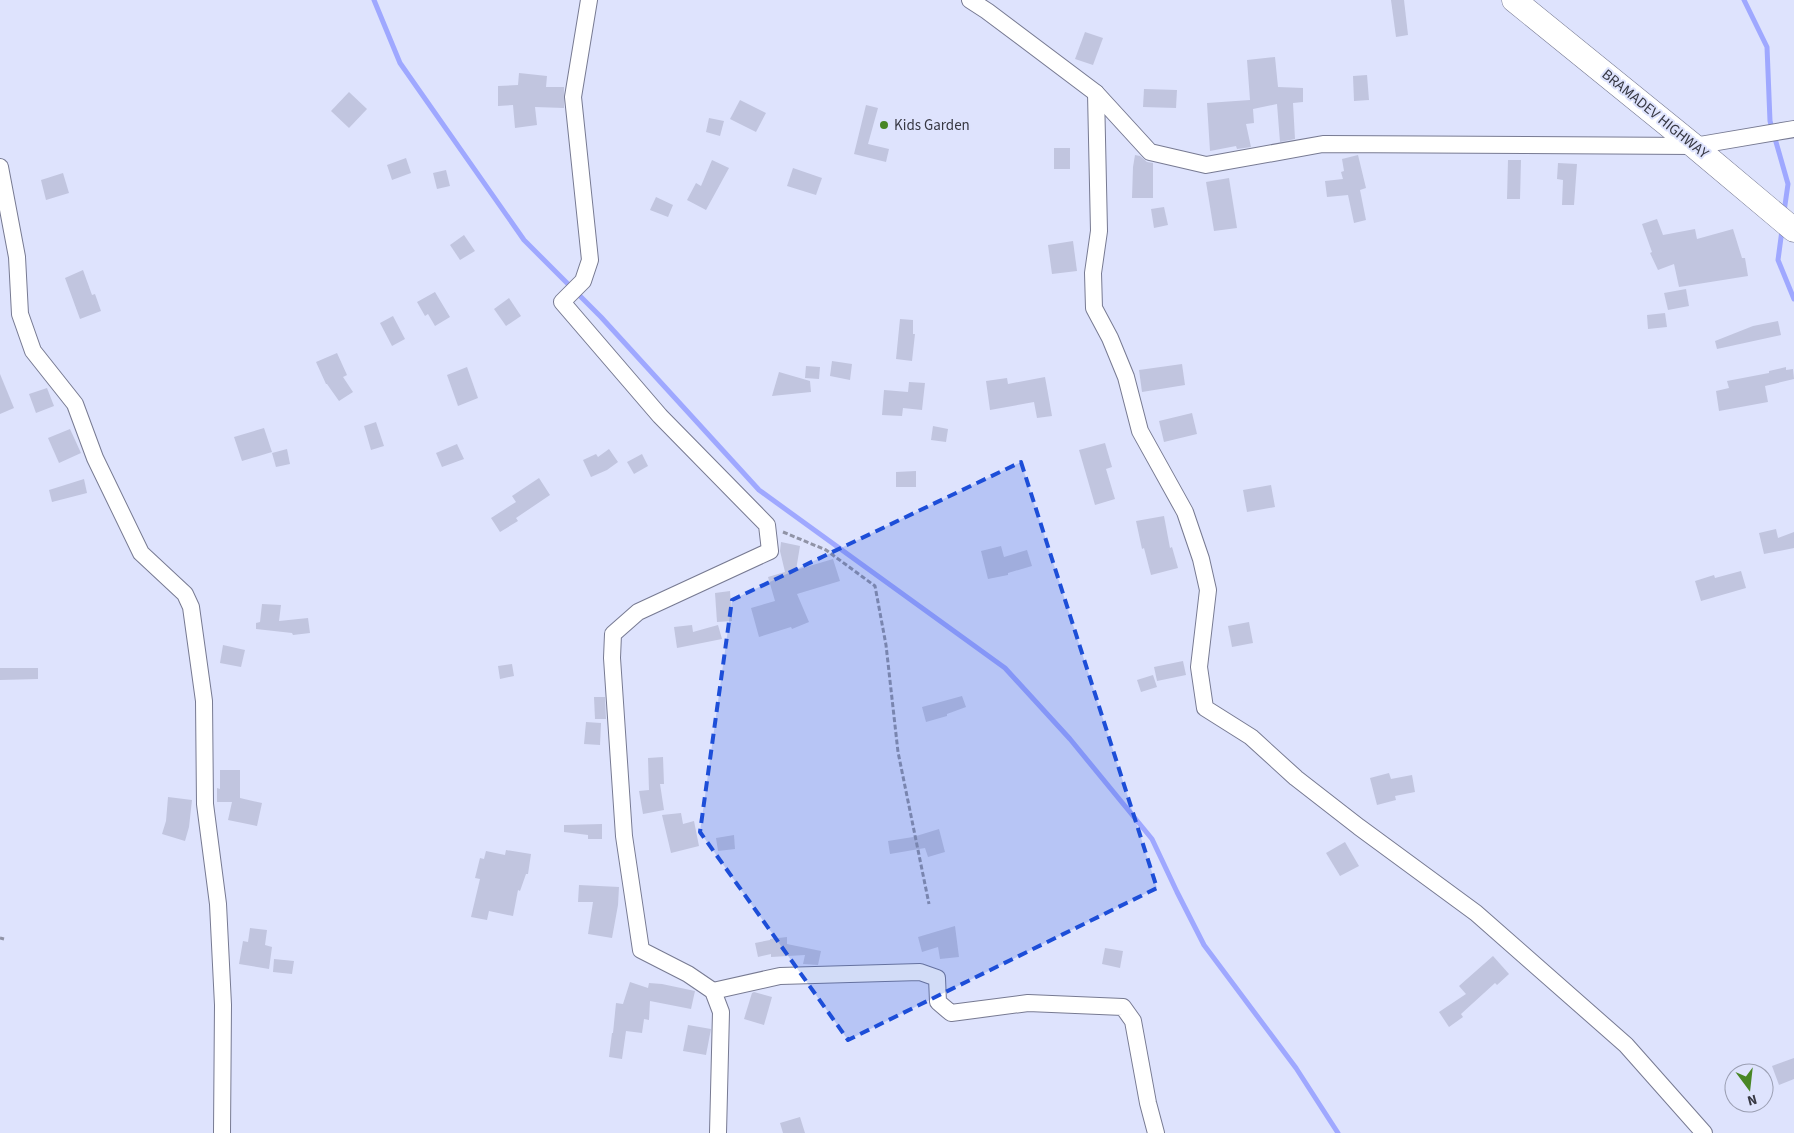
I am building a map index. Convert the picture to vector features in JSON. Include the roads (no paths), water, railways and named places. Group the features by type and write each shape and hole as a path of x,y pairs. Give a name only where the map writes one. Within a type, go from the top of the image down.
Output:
{"street":[{"path":"589,0 573,97 590,260 583,281 562,302 660,416 767,524 770,551 638,612 613,634 612,658 624,836 641,950 688,974 713,992 721,1012 718,1133"},
{"path":"970,0 1096,94 1150,152 1206,165 1323,144 1694,146 1794,129"},
{"name":"BRAMADEV HIGHWAY","path":"1514,0 1794,230"},
{"path":"1096,94 1099,231 1093,274 1094,308 1110,338 1126,377 1140,431 1185,512 1200,559 1208,590 1199,667 1205,708 1251,737 1296,778 1476,913 1626,1045 1704,1133"},
{"path":"0,167 17,257 20,314 33,351 75,404 95,458 141,553 185,594 191,607 204,701 205,804 218,904 223,1004 222,1133"},
{"path":"713,992 780,976 920,972 937,978 938,1002 951,1013 1028,1003 1123,1007 1132,1021 1148,1103 1156,1133"}],"waterway":[{"path":"374,0 400,63 524,240 601,317 759,490 1005,668 1070,739 1152,839 1204,945 1296,1068 1338,1133"},
{"path":"1744,0 1767,47 1770,121 1788,184 1784,212"},
{"path":"1782,230 1778,260 1794,299"}],"place":[{"name":"Kids Garden","path":"884,125"}]}
